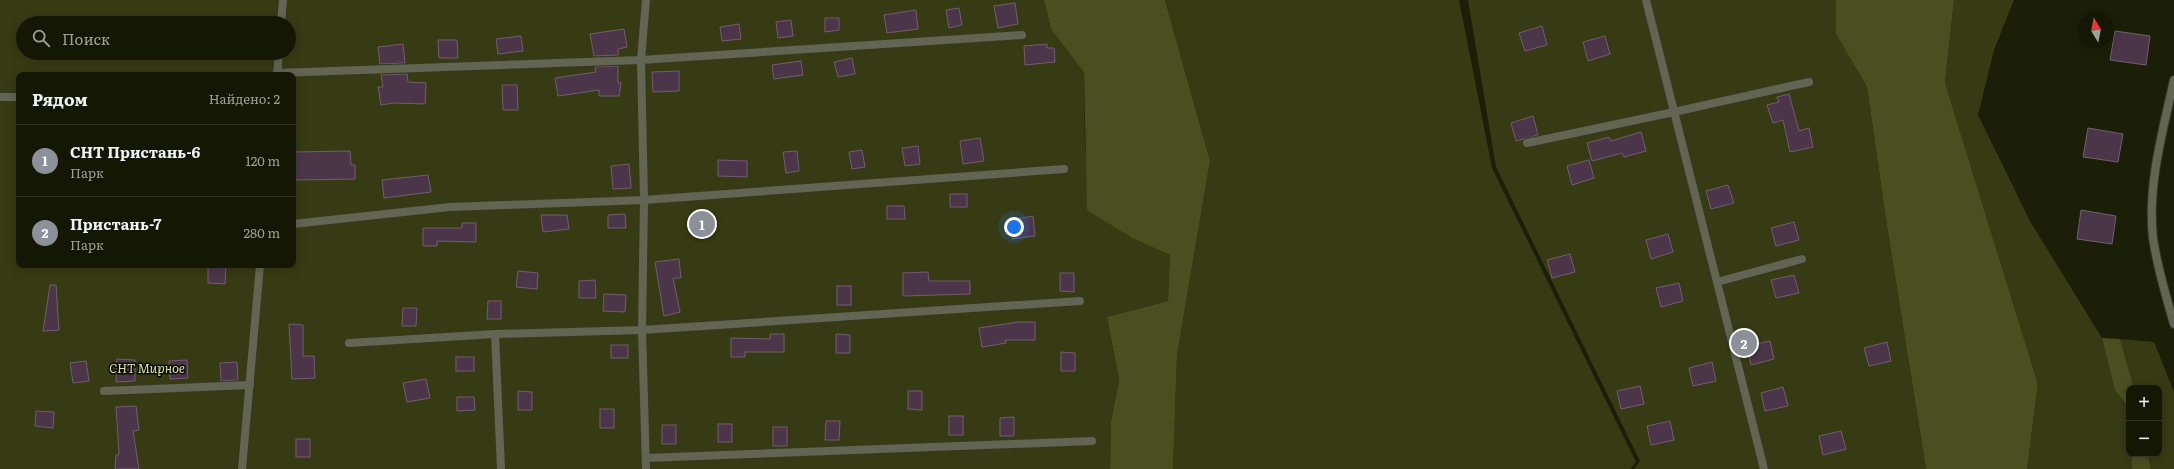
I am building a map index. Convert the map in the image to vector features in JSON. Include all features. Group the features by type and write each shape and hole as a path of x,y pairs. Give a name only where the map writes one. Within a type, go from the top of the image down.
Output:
{"street":[{"path":"283,16 284,0"},
{"path":"646,0 641,60 644,200 642,330 646,469"},
{"path":"1646,0 1764,469"},
{"path":"296,73 641,60 1022,35"},
{"path":"277,72 278,60"},
{"path":"2174,80 2158,150 2154,183 2153,237 2174,324"},
{"path":"1527,143 1809,82"},
{"path":"0,97 16,96"},
{"path":"296,224 450,207 644,200 1064,169"},
{"path":"1716,282 1802,259"},
{"path":"242,469 260,268"},
{"path":"349,343 495,334 642,330 1080,300"},
{"path":"495,334 501,469"},
{"path":"104,391 250,385"},
{"path":"646,458 1092,441"}],"green space":[{"name":"СНТ Мирное","path":"0,0 1044,0 1051,29 1084,71 1085,150 1134,239 1170,255 1168,301 1107,317 1119,380 1111,421 1110,469 0,469"},
{"path":"1044,0 1165,0 1210,161 1177,355 1173,469 1110,469 1111,421 1119,380 1107,317 1168,301 1170,255 1134,239 1087,210 1084,72 1051,29"},
{"path":"1165,0 1459,0 1492,168 1636,462 1630,469 1173,469 1177,355 1210,161"},
{"path":"1468,0 1836,0 1836,34 1867,87 1887,226 1926,469 1634,469 1640,461 1496,167"},
{"path":"1836,0 1954,0 1945,83 2038,384 2027,469 1926,469 1887,226 1867,87 1836,34"},
{"path":"1954,0 2014,0 1994,50 1978,115 2031,223 2102,338 2115,391 2126,404 2126,457 2132,457 2132,469 2027,469 2038,384 1945,83"},
{"path":"2102,338 2120,339 2133,385 2126,385 2126,404 2115,391"},
{"path":"2120,339 2154,342 2174,392 2174,469 2151,469 2149,457 2162,457 2162,385 2133,385"},
{"path":"2132,457 2149,457 2151,469 2132,469"}],"building":[{"path":"1015,3 1018,24 998,28 994,6"},
{"path":"959,8 962,25 949,28 946,10"},
{"path":"916,10 918,29 887,33 884,15"},
{"path":"825,18 839,18 839,30 825,32"},
{"path":"791,20 793,36 778,38 776,22"},
{"path":"739,24 741,39 722,41 720,27"},
{"path":"1542,26 1547,45 1525,51 1519,33"},
{"path":"624,29 627,47 618,49 618,55 594,56 590,34"},
{"path":"2115,31 2150,36 2146,65 2110,60 2112,48 2114,48"},
{"path":"521,36 523,51 498,54 496,39"},
{"path":"1605,36 1610,54 1588,61 1583,42"},
{"path":"438,40 457,40 458,58 439,58"},
{"path":"403,44 405,63 380,64 378,47"},
{"path":"1047,44 1047,48 1054,48 1055,62 1025,65 1024,46"},
{"path":"852,58 855,74 838,77 834,62"},
{"path":"801,61 803,75 774,79 772,65"},
{"path":"618,66 618,83 621,83 619,96 599,96 599,90 558,96 555,78 596,72 595,67"},
{"path":"679,71 679,91 653,92 652,72"},
{"path":"407,74 408,82 426,83 425,104 393,103 381,105 378,87 383,87 381,75"},
{"path":"502,85 517,85 518,110 503,110"},
{"path":"1789,94 1799,131 1809,128 1813,147 1790,152 1783,120 1773,123 1767,105 1779,102 1777,97"},
{"path":"1533,116 1538,135 1516,141 1511,123"},
{"path":"2088,128 2123,134 2118,162 2083,157"},
{"path":"1641,132 1646,151 1624,157 1622,153 1592,161 1587,143 1609,137 1611,141"},
{"path":"980,138 984,161 963,164 960,141"},
{"path":"918,146 920,164 905,166 902,148"},
{"path":"862,150 865,167 852,169 849,152"},
{"path":"350,151 351,165 355,165 355,179 296,180 296,152"},
{"path":"797,151 799,171 786,173 783,152"},
{"path":"718,160 747,161 747,177 718,176"},
{"path":"1589,160 1594,178 1572,185 1567,166"},
{"path":"629,164 631,188 613,189 611,166"},
{"path":"428,175 431,192 384,198 382,180"},
{"path":"1728,185 1734,203 1711,209 1706,191"},
{"path":"950,194 967,194 967,207 950,207"},
{"path":"887,206 904,206 905,219 887,219"},
{"path":"2081,210 2116,216 2112,244 2077,239"},
{"path":"625,214 626,228 608,228 608,215"},
{"path":"541,215 567,215 569,229 543,232"},
{"path":"1033,216 1035,236 1012,239 1010,220"},
{"path":"1794,222 1799,240 1776,246 1771,228"},
{"path":"462,223 476,223 476,242 437,241 437,246 423,246 423,228 462,228"},
{"path":"1668,234 1673,252 1651,259 1646,240"},
{"path":"1570,254 1575,272 1552,278 1547,260"},
{"path":"679,259 681,278 673,278 680,312 664,316 655,262"},
{"path":"208,268 226,268 225,284 208,283"},
{"path":"518,271 538,273 537,289 516,287"},
{"path":"928,272 929,281 970,281 970,294 903,296 903,273"},
{"path":"1060,273 1074,273 1074,292 1060,291"},
{"path":"1794,275 1799,293 1776,298 1771,280"},
{"path":"595,280 596,298 579,298 579,281"},
{"path":"1679,283 1683,301 1661,307 1656,288"},
{"path":"50,285 56,285 59,330 43,331"},
{"path":"837,286 851,286 851,305 837,305"},
{"path":"604,294 626,295 625,312 603,311"},
{"path":"488,301 501,301 501,319 487,319"},
{"path":"403,308 417,308 416,326 402,326"},
{"path":"1018,322 1035,322 1035,340 1005,340 1006,343 982,347 979,328"},
{"path":"289,324 303,325 303,356 314,356 315,378 292,379"},
{"path":"770,334 784,334 784,352 745,352 745,357 731,357 731,338 770,339"},
{"path":"836,334 850,335 850,353 836,353"},
{"path":"1770,341 1774,359 1751,365 1747,346"},
{"path":"1887,342 1891,361 1869,366 1864,348"},
{"path":"611,345 628,345 628,358 611,358"},
{"path":"1061,352 1075,353 1075,371 1061,371"},
{"path":"456,357 474,357 474,371 456,371"},
{"path":"117,359 135,360 135,381 116,382"},
{"path":"187,360 188,378 170,379 169,361"},
{"path":"86,361 89,381 73,383 70,363"},
{"path":"237,362 238,380 221,381 220,363"},
{"path":"1712,362 1716,381 1693,386 1689,368"},
{"path":"426,379 430,398 407,402 403,383"},
{"path":"1640,386 1644,404 1621,409 1617,391"},
{"path":"1783,387 1788,406 1765,411 1761,393"},
{"path":"518,391 532,392 532,410 518,410"},
{"path":"908,391 922,391 922,410 908,409"},
{"path":"457,397 474,397 475,410 457,411"},
{"path":"136,406 139,430 133,431 139,469 115,469 116,455 119,454 116,407"},
{"path":"600,409 614,409 614,428 600,428"},
{"path":"36,411 54,412 53,428 35,426"},
{"path":"949,416 963,416 963,435 949,435"},
{"path":"1014,417 1014,436 1000,436 1000,418"},
{"path":"826,421 840,421 839,440 825,440"},
{"path":"1670,421 1674,440 1651,445 1647,426"},
{"path":"718,424 732,424 732,442 718,442"},
{"path":"662,425 676,425 676,444 662,444"},
{"path":"773,427 787,427 787,446 773,446"},
{"path":"1841,431 1846,449 1823,455 1819,436"},
{"path":"296,439 310,439 310,457 296,457"}],"place":[{"name":"СНТ Пристань-6","path":"702,224"},
{"name":"Пристань-7","path":"1744,343"}]}
